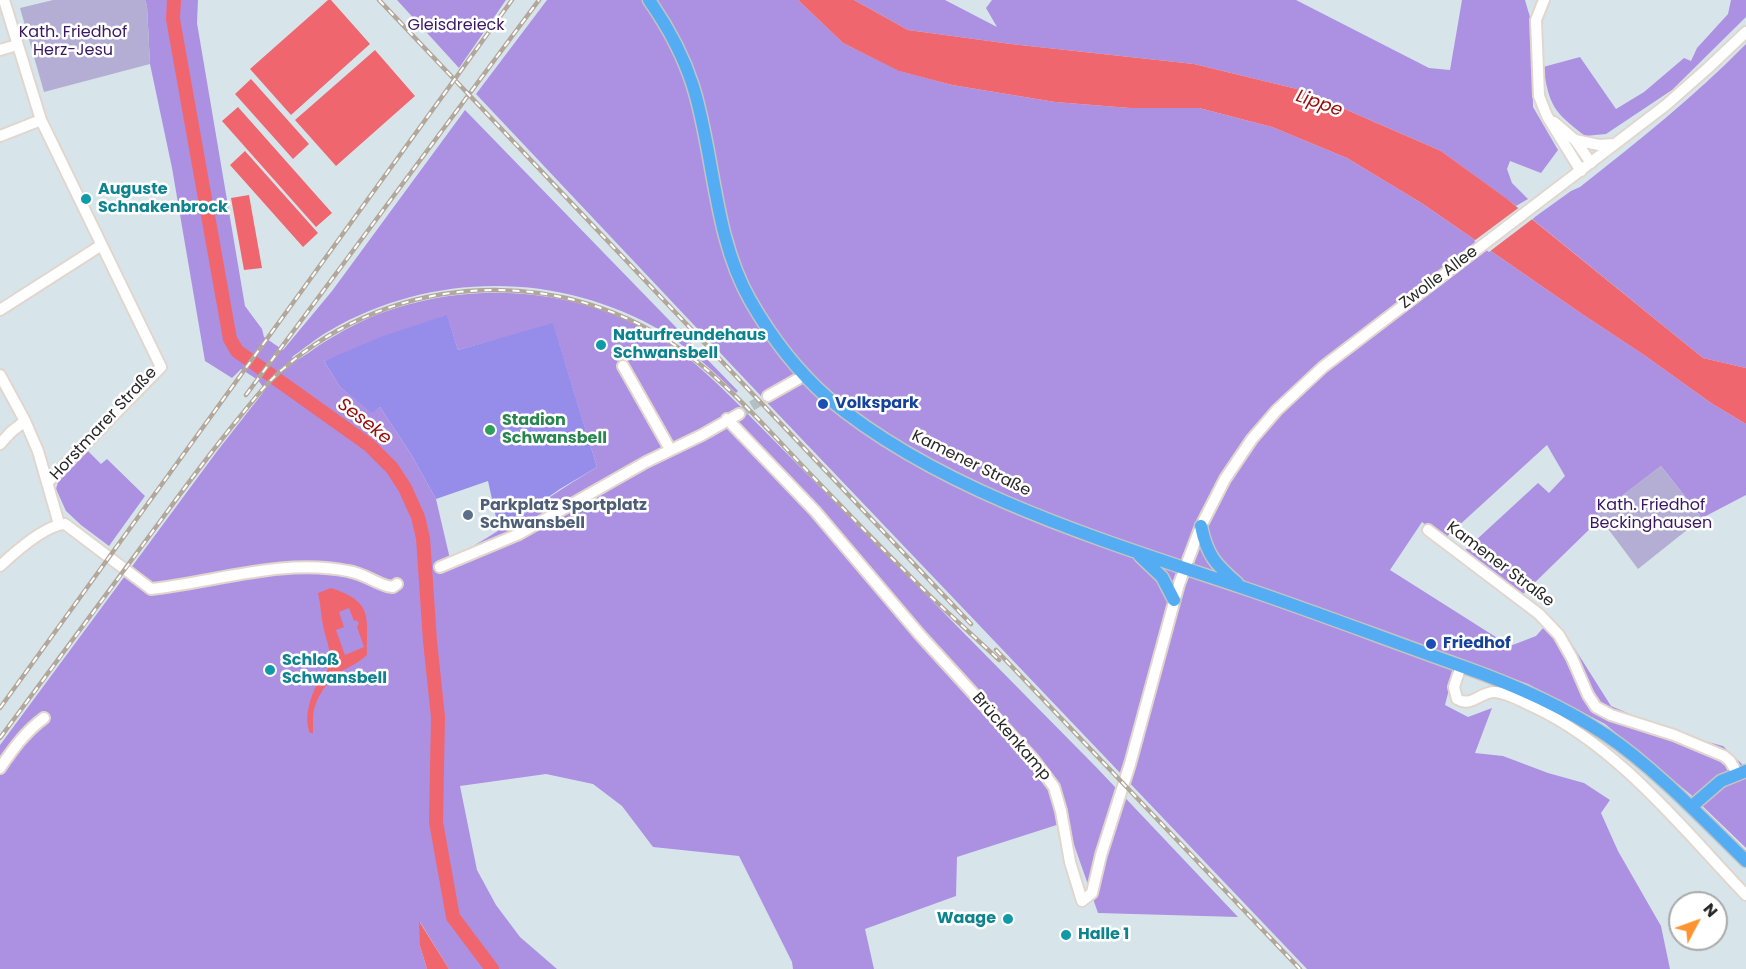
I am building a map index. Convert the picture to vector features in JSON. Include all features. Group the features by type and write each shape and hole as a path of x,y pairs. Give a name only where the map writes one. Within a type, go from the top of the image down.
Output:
{"main road":[{"name":"Kamener Straße","path":"649,0 676,43 693,86 723,231 744,289 760,318 805,375 828,398 858,421 928,464 1006,501 1132,550 1461,666 1555,706 1606,735 1638,760 1746,861"},
{"path":"1201,526 1209,556 1242,588"},
{"path":"1132,550 1162,577 1174,600"},
{"path":"1690,807 1721,781 1741,772"}],"street":[{"name":"Horstmarer Straße","path":"4,0 40,120 161,368 47,483"},
{"path":"1544,0 1536,20 1539,96 1546,116 1581,171"},
{"name":"Zwolle Allee","path":"1185,569 1214,497 1234,466 1277,410 1323,367 1693,83 1746,32"},
{"path":"0,50 17,45"},
{"path":"1546,116 1575,140 1591,163"},
{"path":"0,136 40,120"},
{"path":"1575,140 1599,146 1615,144"},
{"path":"0,310 100,246"},
{"path":"623,366 670,449"},
{"path":"0,375 26,421 38,451 59,524"},
{"path":"768,396 805,375"},
{"path":"440,567 519,534 670,449 702,435 739,414"},
{"name":"Brückenkamp","path":"727,419 815,511 920,635 1033,759 1054,787 1061,811 1070,862 1082,901 1092,893 1101,855 1130,764 1174,600 1185,569"},
{"path":"0,444 26,421"},
{"path":"0,566 18,549 59,524 66,524 151,590 280,569 314,567 351,571 387,586 398,584"},
{"name":"Kamener Straße","path":"1428,530 1552,626 1566,646 1588,695 1596,707 1611,715 1674,735 1724,756 1741,772"},
{"path":"1461,666 1454,687 1457,699 1468,702 1489,693 1502,694 1534,707 1579,733 1645,790 1746,895"},
{"path":"0,768 29,729 44,718"}],"green space":[{"name":"Kath. Friedhof Herz-Jesu","path":"53,0 145,0 150,64 44,92 20,8"},
{"path":"145,0 198,0 197,23 245,306 262,329 264,337 283,350 332,291 465,110 738,391 736,393 673,338 623,312 582,298 539,289 496,286 453,289 410,297 369,311 319,337 292,357 295,361 342,331 378,314 430,299 464,294 534,295 569,301 602,310 635,324 665,341 685,355 738,404 1097,768 1238,917 1098,913 1066,822 957,857 956,896 865,929 874,969 793,969 792,962 739,856 653,847 622,806 593,784 546,774 460,786 477,870 496,905 520,937 557,969 449,969 420,922 420,946 427,969 0,969 0,745 265,390 258,380 241,369 232,378 205,361 172,168 150,64","holes":["447,316 458,350 553,324 597,467 450,559 436,499 411,454 380,407 372,412 340,387 324,361"]},
{"name":"Gleisdreieck","path":"397,0 506,0 459,68"},
{"path":"547,0 798,0 843,43 900,71 952,85 1055,102 1130,108 1199,108 1272,127 1347,158 1423,204 1711,403 1746,424 1746,495 1702,518 1661,466 1597,515 1600,519 1520,597 1462,553 1538,483 1549,493 1565,476 1547,445 1444,539 1422,522 1390,570 1510,646 1536,636 1551,619 1563,630 1611,706 1674,733 1723,746 1742,764 1743,771 1746,771 1746,848 1690,794 1605,724 1528,684 1457,658 1445,705 1468,717 1492,708 1475,753 1503,756 1548,773 1584,783 1610,800 1601,813 1618,851 1661,926 1670,969 1307,969 476,94"},
{"path":"854,0 945,0 997,27 986,8 992,0 1296,0 1429,68 1450,70 1462,0 1525,0 1532,24 1533,107 1558,150 1541,173 1510,161 1507,169 1512,183 1528,199 1516,206 1441,151 1301,90 1194,64 908,30"},
{"path":"1731,0 1746,0 1746,17 1672,90 1606,134 1585,136 1559,114 1551,100 1543,67 1580,57 1616,109 1644,92 1684,58 1691,61 1697,48 1728,14"},
{"path":"1746,44 1746,368 1703,358 1532,219 1580,187 1644,136 1707,82"},
{"path":"88,451 101,464 107,459 145,496 109,546 66,511 56,489 58,482"},
{"name":"Kath. Friedhof Beckinghausen","path":"1661,466 1702,518 1638,569 1597,514"}],"shaded area":[{"name":"Stadion Schwansbell","path":"447,315 458,350 553,323 597,467 560,489 499,531 488,481 436,499 411,454 380,407 372,413 340,387 324,361 383,336"}],"water":[{"path":"328,0 331,0 370,44 291,115 250,69"},
{"name":"Lippe","path":"798,0 854,0 908,30 1194,64 1301,90 1441,151 1507,199 1703,358 1746,368 1746,424 1711,403 1423,204 1347,158 1272,127 1199,108 1130,108 1055,102 952,85 899,71 843,43"},
{"path":"375,50 415,96 336,166 295,120"},
{"path":"251,79 309,144 293,159 235,94"},
{"path":"238,107 332,213 316,227 222,121"},
{"path":"245,151 318,233 303,247 230,165"},
{"path":"249,195 262,268 244,270 231,198"},
{"path":"331,588 345,593 361,605 367,620 367,655 334,677 325,687 315,706 313,733 310,733 307,720 311,698 330,659 318,593","holes":["349,608 354,621 359,623 357,627 364,647 345,655 336,630 344,627 339,612"]},
{"path":"419,921 449,969 427,969 420,946"}],"pier":[{"path":"1521,206 1535,217 1489,252 1474,241"}],"waterway":[{"name":"Seseke","path":"174,0 173,19 230,339 237,351 369,445 392,468 405,488 418,517 423,538 438,717 436,822 453,917 492,969"}],"tunnel":[{"path":"739,414 768,396"}],"railway":[{"path":"379,0 971,624"},
{"path":"0,708 512,0"},
{"path":"246,395 539,0"},
{"path":"0,738 200,467 276,375 328,336 377,312 429,297 482,290 536,293 589,304 640,324 687,354 738,398 887,553 999,660"},
{"path":"996,650 1300,969"}],"place":[{"name":"Auguste Schnakenbrock","path":"86,199"},
{"name":"Naturfreundehaus Schwansbell","path":"601,345"},
{"name":"Volkspark","path":"823,404"},
{"name":"Stadion Schwansbell","path":"490,430"},
{"name":"Parkplatz Sportplatz Schwansbell","path":"468,515"},
{"name":"Friedhof","path":"1431,644"},
{"name":"Schloß Schwansbell","path":"270,670"},
{"name":"Waage","path":"1008,919"},
{"name":"Halle 1","path":"1066,935"}]}
